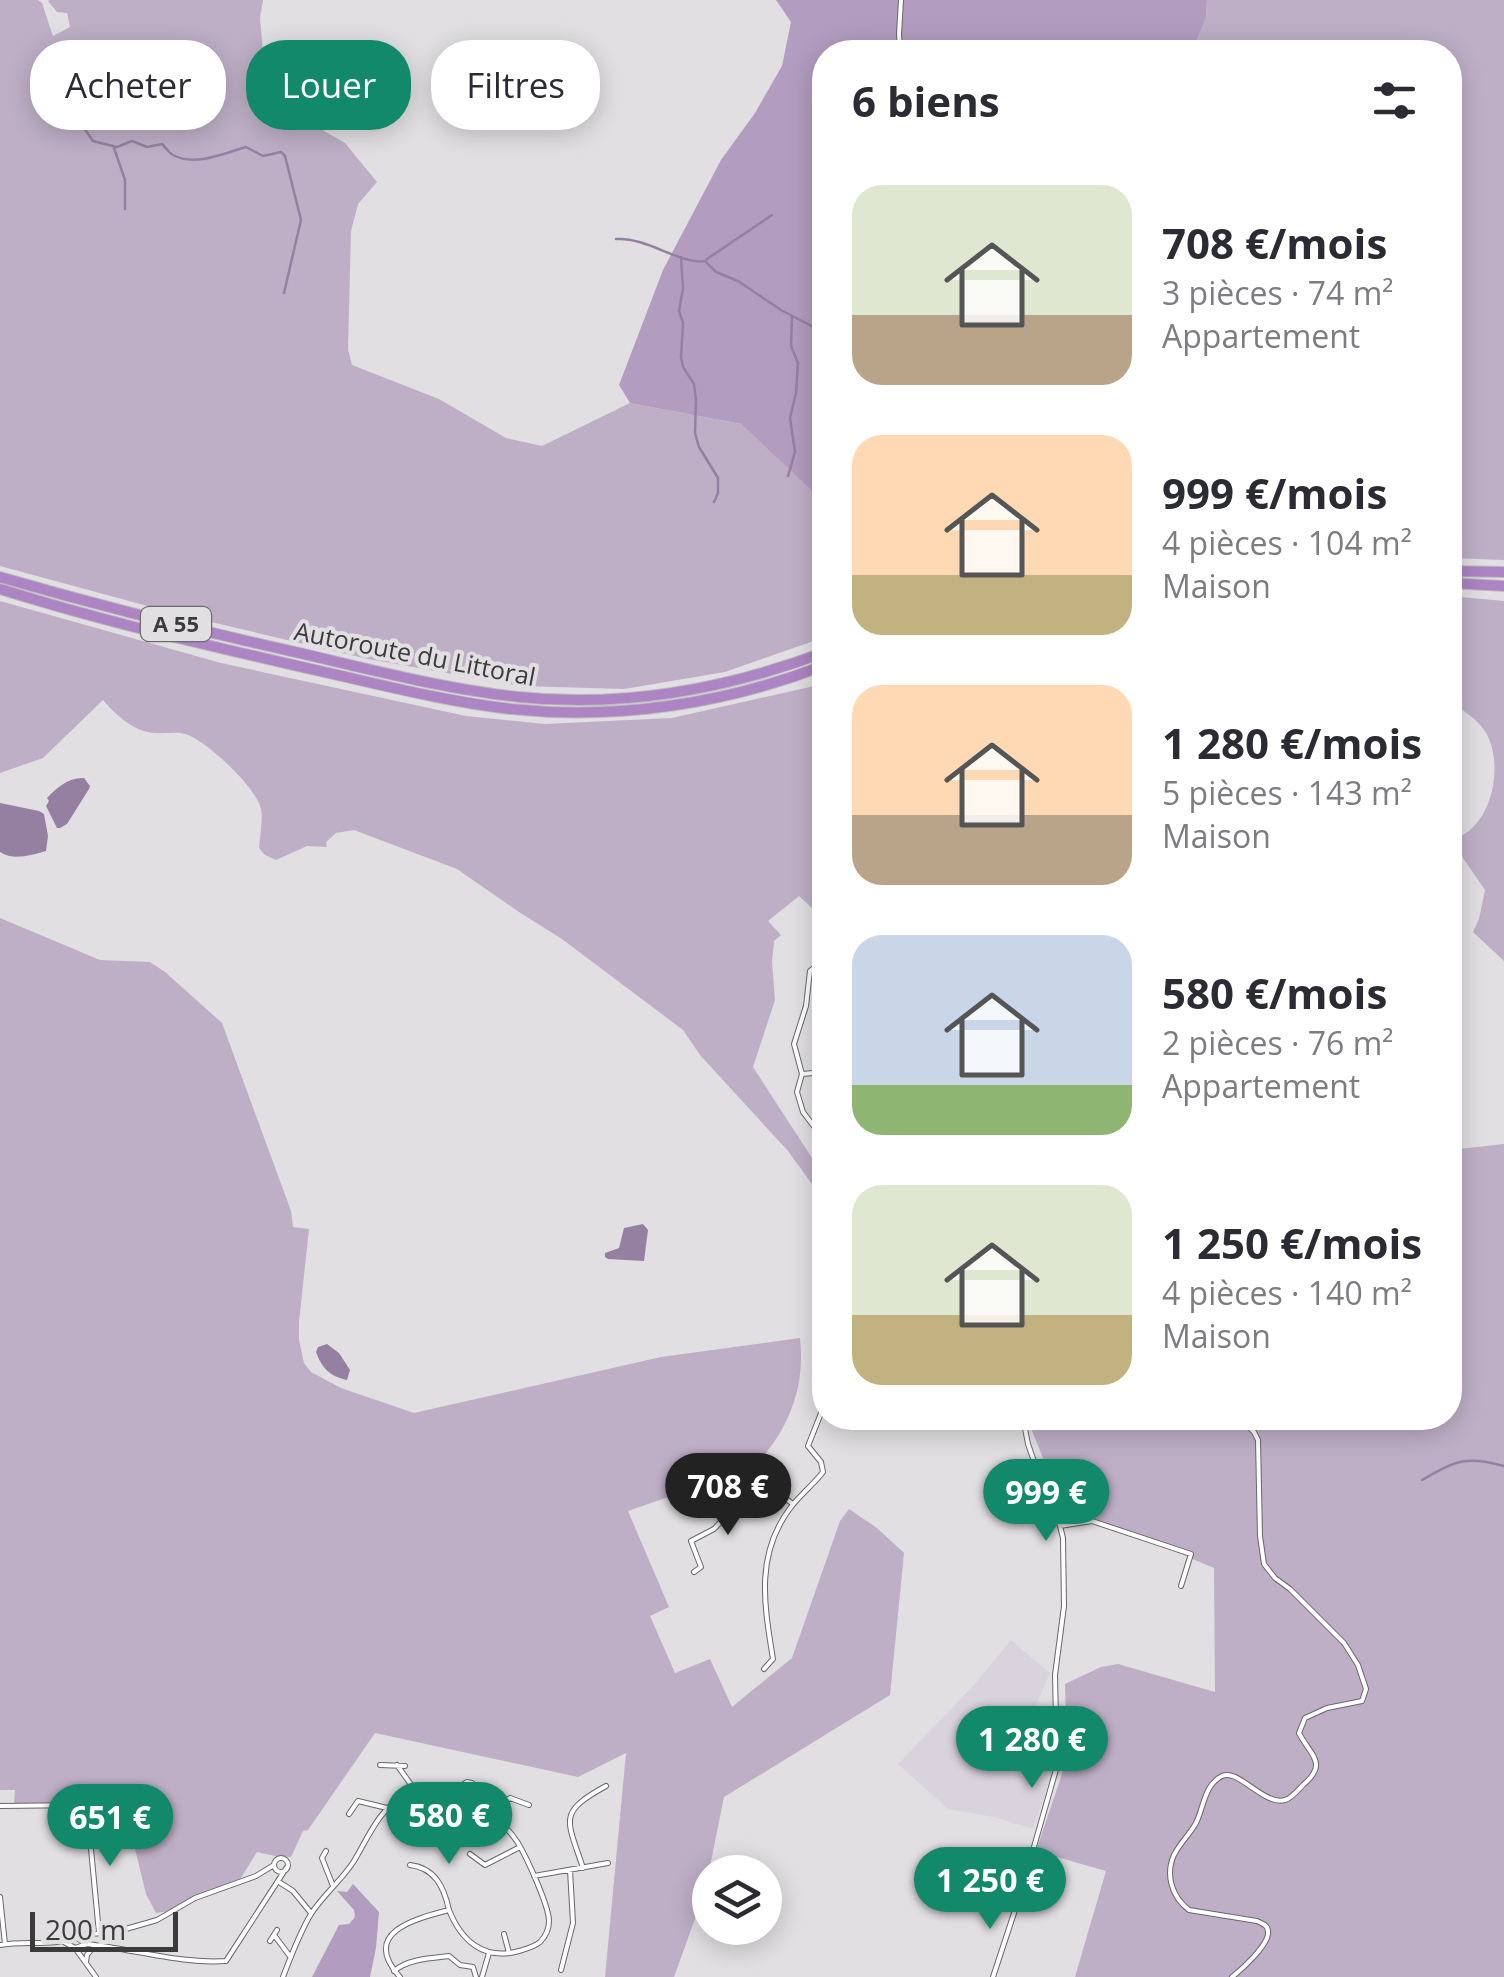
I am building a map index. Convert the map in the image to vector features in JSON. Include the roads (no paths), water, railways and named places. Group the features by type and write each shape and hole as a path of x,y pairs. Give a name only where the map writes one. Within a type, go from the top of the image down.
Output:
{"highway":[{"path":"1462,571 1504,572"},
{"name":"Autoroute du Littoral","path":"0,576 219,635 520,697 600,700 652,696 734,682 812,656"},
{"path":"1462,584 1504,586"},
{"name":"Autoroute du Littoral","path":"0,589 214,647 396,688 512,709 595,712 677,706 765,686 812,670"}],"street":[{"path":"899,40 902,0"},
{"path":"812,969 794,1044 802,1074 797,1092 803,1112 812,1124"},
{"path":"802,1074 812,1073"},
{"path":"764,1670 773,1659 764,1608 767,1551 794,1504 824,1472 808,1446 814,1430"},
{"path":"993,1977 1057,1766 1056,1675 1065,1566 1060,1526 1025,1430"},
{"path":"1232,1977 1261,1947 1268,1930 1258,1921 1189,1910 1181,1904 1170,1878 1175,1854 1195,1825 1208,1791 1225,1774 1236,1776 1254,1790 1278,1800 1285,1800 1311,1779 1317,1762 1299,1733 1302,1722 1327,1708 1362,1701 1366,1689 1358,1665 1344,1643 1264,1564 1258,1440 1252,1430"},
{"path":"694,1572 700,1567 691,1541 714,1528 745,1496 782,1496 794,1504"},
{"path":"1060,1526 1092,1521 1191,1554 1181,1586"},
{"path":"380,1765 405,1766"},
{"path":"397,1766 417,1793"},
{"path":"444,1798 470,1782 458,1778"},
{"path":"583,1868 571,1831 572,1811 606,1786"},
{"path":"283,1977 311,1913 352,1863 388,1808 417,1793 469,1804 486,1812 512,1834 533,1876 548,1916 548,1929 536,1945 509,1954 490,1952 466,1940 434,1875 410,1865"},
{"path":"486,1812 510,1798 529,1805"},
{"path":"349,1814 360,1799 388,1808"},
{"path":"0,1806 85,1804 99,1934"},
{"path":"470,1854 486,1867 520,1847"},
{"path":"318,1864 326,1851"},
{"path":"322,1858 333,1886"},
{"path":"0,1897 2,1944 76,1943 226,1961 287,1868 287,1861 276,1860 247,1880 195,1898 156,1920 112,1933 82,1934 76,1943"},
{"path":"533,1876 608,1863"},
{"path":"274,1865 279,1871 287,1868"},
{"path":"562,1970 573,1923 570,1870"},
{"path":"278,1881 294,1892 311,1913"},
{"path":"400,1977 385,1952 398,1928 449,1910"},
{"path":"504,1934 509,1954"},
{"path":"274,1936 291,1956"},
{"path":"76,1943 96,1977"},
{"path":"86,1962 95,1945"},
{"path":"479,1977 490,1952"},
{"path":"394,1971 406,1961 449,1956 474,1967 479,1977"}],"waterway":[{"path":"85,130 93,141 117,147 132,141 147,147 162,144 173,155 191,160 246,147 263,156 281,152 301,220 284,293"},
{"path":"114,148 125,180 125,209"},
{"path":"707,259 772,215"},
{"path":"616,239 705,261 716,272 812,326"},
{"path":"681,257 681,357 694,384 699,447 718,478 714,502"},
{"path":"788,476 795,452 790,418 798,363 791,346 792,316"},
{"path":"1422,1480 1461,1462 1504,1466"}]}
